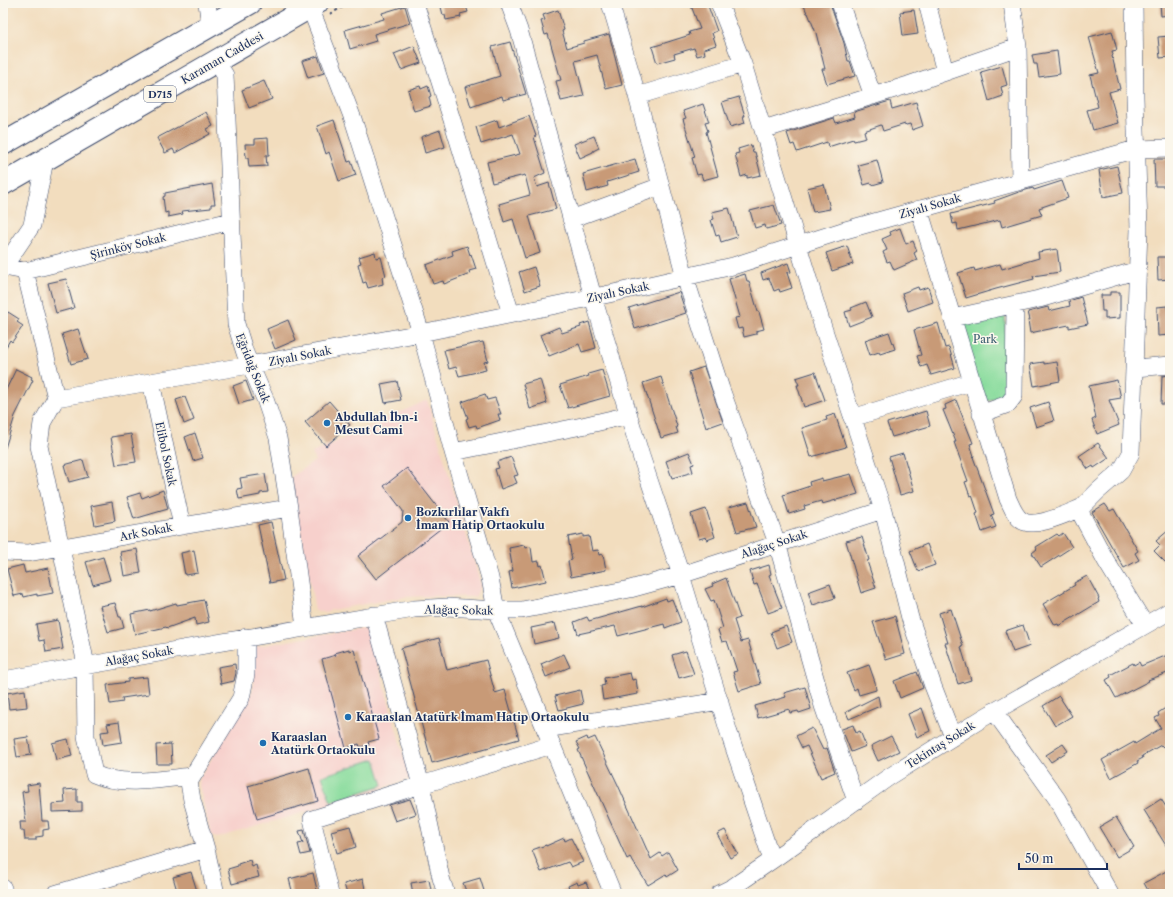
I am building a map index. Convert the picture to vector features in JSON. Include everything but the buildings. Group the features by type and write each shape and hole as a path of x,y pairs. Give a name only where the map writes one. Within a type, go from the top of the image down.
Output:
{"highway":[{"path":"3,143 250,3"},
{"name":"Karaman Caddesi","path":"3,184 216,61 318,9"}],"street":[{"path":"207,3 210,26"},
{"path":"415,3 511,314"},
{"path":"509,3 518,30 592,297 772,860"},
{"path":"610,3 637,96 685,277 721,389 777,543 823,706 856,801"},
{"path":"719,3 743,64 852,418 883,510 910,618 933,686 954,736"},
{"path":"840,3 872,96"},
{"path":"926,3 945,72"},
{"path":"1012,3 1018,47 1020,180"},
{"path":"919,209 981,414 1008,498 1016,515 1021,521 1031,523 1045,522 1081,508 1121,471 1131,453 1139,229 1136,148 1134,3"},
{"path":"318,9 421,333 453,452 490,578 496,610 613,894"},
{"path":"763,130 872,96 1018,47"},
{"name":"Eğridağ Sokak","path":"216,61 225,75 236,324 240,340 266,399 278,438 305,627"},
{"path":"637,96 743,64"},
{"name":"Ziyalı Sokak","path":"56,398 250,365 421,333 685,277 733,266 842,231 1136,148 1170,148"},
{"path":"45,160 32,224 3,267 25,271 56,398 42,423 39,446 85,665 86,736 94,774 103,778 116,780 145,780 192,776"},
{"path":"571,219 660,186"},
{"name":"Şirinköy Sokak","path":"25,271 231,220"},
{"path":"952,318 1039,299 1138,270"},
{"path":"981,414 1008,404 1014,396 1015,304"},
{"path":"1135,368 1170,365"},
{"name":"Elibol Sokak","path":"151,382 182,526"},
{"path":"852,418 971,382"},
{"path":"453,452 629,415"},
{"name":"Ark Sokak","path":"3,552 28,553 61,548 289,508"},
{"path":"1081,508 1081,514 1106,562 1145,625"},
{"name":"Alağaç Sokak","path":"3,680 374,615 431,608 515,610 536,608 630,589 681,575 883,510"},
{"name":"Tekintaş Sokak","path":"720,894 733,887 772,860 889,777 954,736 994,711 1170,611"},
{"path":"374,615 421,785 441,878 446,894"},
{"path":"216,894 206,849 192,800 189,782 241,698 246,674 246,638"},
{"path":"545,729 720,701"},
{"path":"994,711 1057,799 1110,894"},
{"path":"330,894 312,819 552,745"},
{"path":"55,894 206,849"},
{"path":"3,888 4,894"}],"path":[{"path":"318,9 350,3"}],"shaded area":[{"path":"427,400 481,585 475,597 404,597 331,610 326,613 315,610 291,477 315,461 312,453"},
{"path":"368,627 410,779 326,806 217,838 211,835 198,781 253,689 254,647"}],"green space":[{"name":"Park","path":"1005,313 1006,395 981,403 960,324"},
{"path":"375,759 383,785 331,802 322,776"}],"place":[{"name":"Abdullah İbn-i Mesut Cami","path":"327,423"},
{"name":"Bozkırlılar Vakfı İmam Hatip Ortaokulu","path":"408,518"},
{"name":"Karaaslan Atatürk İmam Hatip Ortaokulu","path":"348,717"},
{"name":"Karaaslan Atatürk Ortaokulu","path":"263,743"}]}
